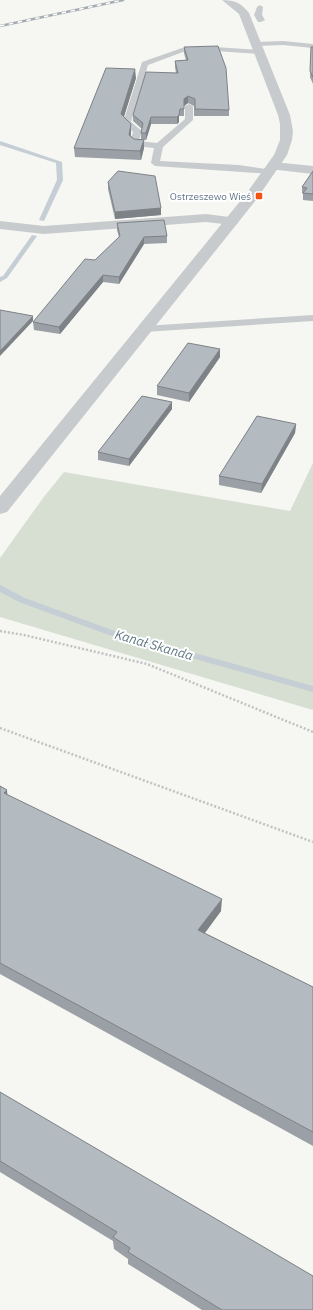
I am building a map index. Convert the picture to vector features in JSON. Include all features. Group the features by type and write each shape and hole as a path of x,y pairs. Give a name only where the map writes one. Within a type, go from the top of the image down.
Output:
{"street":[{"path":"0,508 272,169 286,140 286,124 281,105 258,48 255,17 227,0"},
{"path":"272,169 313,170"},
{"path":"2,225 44,230 206,218 232,220"}],"lane":[{"path":"255,17 260,6"},
{"path":"159,146 134,144 138,131 127,123 145,64 182,50 258,48 283,43 313,46"},
{"path":"189,106 189,120 159,146 155,163 272,169"},
{"path":"144,329 313,318"}],"path":[{"path":"0,631 24,635 147,664 313,732"},
{"path":"0,728 313,842"}],"shaded area":[{"path":"313,463 313,710 0,617 0,558 43,498 64,472 290,511"}],"building":[{"path":"218,46 226,68 229,110 195,109 195,99 188,96 184,99 184,109 180,109 177,117 151,117 146,133 141,133 143,123 133,115 146,72 178,73 175,61 188,60 184,47"},
{"path":"311,47 313,47 313,77 310,71"},
{"path":"106,68 135,69 121,114 131,124 129,135 134,139 144,140 140,151 74,148"},
{"path":"118,171 155,176 161,208 115,212 108,182"},
{"path":"313,171 313,194 303,193 307,188 302,187"},
{"path":"164,220 167,236 144,237 119,277 103,275 59,327 33,322 85,259 95,260 120,236 117,223"},
{"path":"0,310 33,316 0,351"},
{"path":"188,343 220,349 189,393 157,386"},
{"path":"142,396 172,402 129,459 98,452"},
{"path":"257,416 296,424 262,484 219,476"},
{"path":"0,786 7,790 4,793 222,899 198,930 313,987 313,1132 0,963"},
{"path":"0,1092 313,1276 313,1310 222,1310 128,1252 130,1248 113,1237 117,1232 0,1161"}],"waterway":[{"name":"Kanał Skanda","path":"0,143 59,162 60,180 42,220"},
{"name":"Kanał Skanda","path":"0,280 5,277 34,236"},
{"name":"Kanał Skanda","path":"0,588 22,600 109,632 313,689"}],"railway":[{"path":"0,26 123,0"}],"place":[{"name":"Ostrzeszewo Wieś","path":"259,196"}]}
